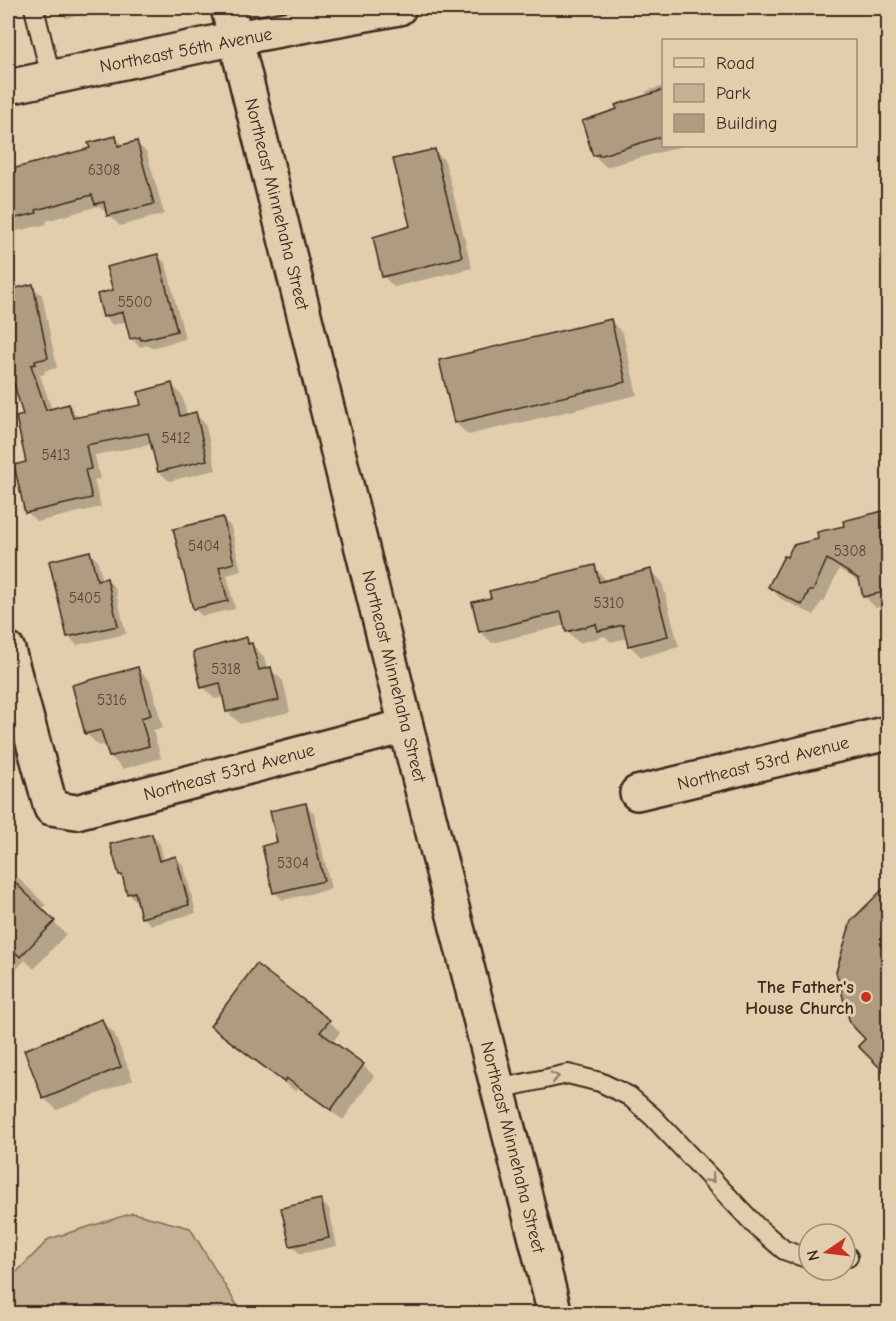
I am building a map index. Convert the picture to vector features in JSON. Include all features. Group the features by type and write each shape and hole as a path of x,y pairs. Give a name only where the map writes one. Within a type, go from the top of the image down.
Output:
{"main road":[{"name":"Northeast 56th Avenue","path":"8,87 51,77 232,23 399,8"},
{"name":"Northeast Minnehaha Street","path":"232,23 406,726 555,1314"},
{"name":"Northeast 53rd Avenue","path":"8,650 51,808 76,812 406,726"},
{"name":"Northeast 53rd Avenue","path":"637,793 888,733"}],"lane":[{"path":"34,8 51,77"},
{"path":"498,1089 568,1074 600,1082 629,1096 756,1226 784,1250 797,1255"}],"green space":[{"path":"133,1213 190,1228 238,1307 246,1313 8,1313 8,1281 49,1239"}],"building":[{"path":"662,90 662,136 593,156 582,121 617,109 615,105"},
{"path":"116,136 118,146 137,141 154,204 107,216 104,202 95,204 92,195 8,220 8,170 90,148 88,143"},
{"path":"435,149 462,257 382,277 373,237 410,226 393,159"},
{"path":"158,254 177,331 141,340 140,337 130,339 123,312 103,317 97,294 113,290 106,267"},
{"path":"33,284 48,358 35,361 36,364 31,365 46,410 69,404 73,418 141,405 138,392 172,383 180,416 196,412 207,460 158,472 148,433 86,445 91,469 85,470 92,498 25,513 14,465 26,462 16,417 23,415 10,370 8,371 8,290"},
{"path":"611,319 626,382 454,423 439,360"},
{"path":"883,511 888,532 888,591 863,597 859,579 827,559 813,591 809,591 802,605 768,587 784,556 787,557 793,545 818,539 817,532 844,526 843,521"},
{"path":"223,517 234,563 219,567 228,601 193,609 173,529"},
{"path":"90,551 97,580 107,578 118,626 67,637 49,561"},
{"path":"595,565 599,582 651,569 668,636 628,646 623,625 598,631 596,624 566,632 561,612 479,632 472,602 491,598 489,591"},
{"path":"247,637 248,644 252,643 259,670 271,667 279,700 226,712 220,683 201,688 193,652"},
{"path":"138,667 151,715 141,718 149,746 109,757 101,730 85,734 72,685"},
{"path":"306,803 324,881 273,893 262,846 277,842 270,811"},
{"path":"152,834 159,861 176,856 189,905 141,918 135,892 127,894 110,844"},
{"path":"8,876 55,921 20,957 8,945"},
{"name":"The Father's House Church","path":"888,884 888,1076 858,1046 865,1039 850,1023 836,972 851,921"},
{"path":"256,964 330,1020 320,1032 364,1064 331,1110 286,1078 284,1082 210,1026"},
{"path":"102,1019 121,1067 43,1099 24,1050"},
{"path":"321,1199 329,1238 290,1246 281,1208"}],"place":[{"name":"The Father's House Church","path":"866,997"}]}
